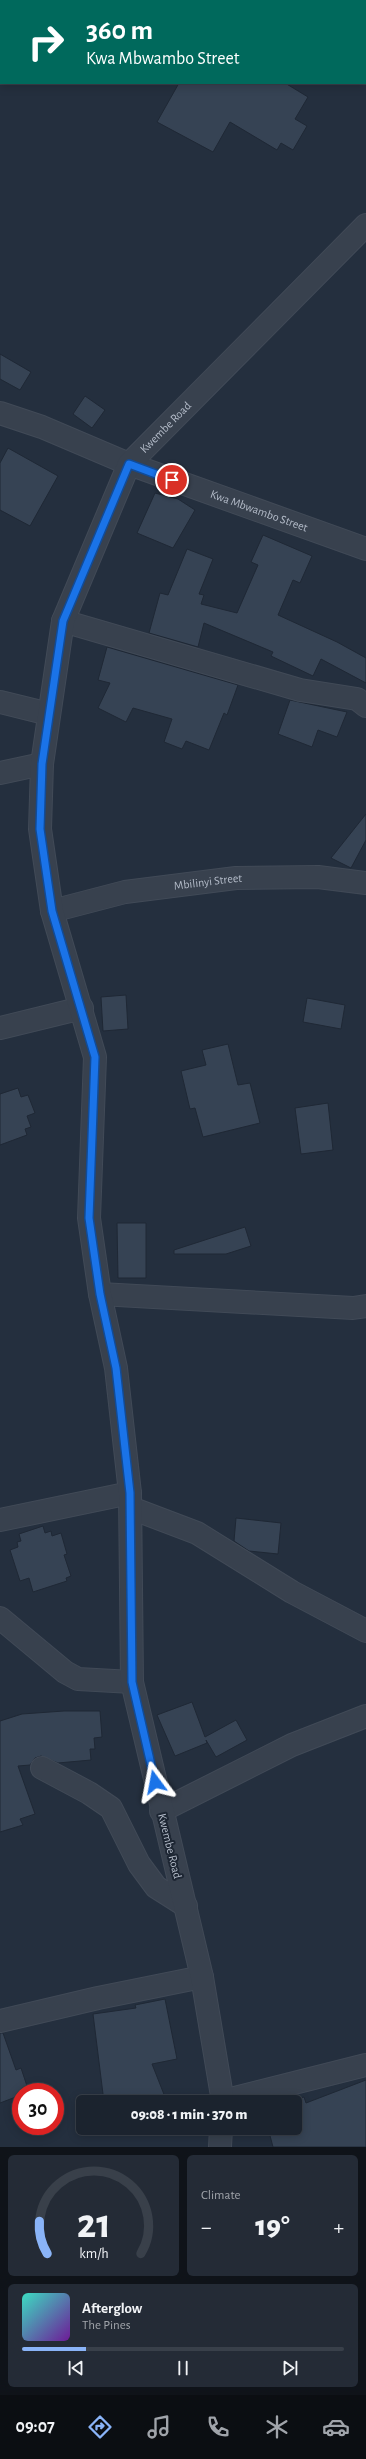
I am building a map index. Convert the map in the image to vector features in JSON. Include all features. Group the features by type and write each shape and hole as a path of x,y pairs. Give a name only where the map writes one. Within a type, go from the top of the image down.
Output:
{"street":[{"name":"Kwembe Road","path":"222,2095 202,1977 186,1906 161,1811 132,1682 131,1501 116,1368 100,1294 89,1218 95,1057 82,1008 52,911 40,829 42,764 63,621 129,464 366,225"},
{"name":"Kwa Mbwambo Street","path":"0,414 42,427 129,464 366,549"},
{"path":"63,621 300,690 357,699 366,706"},
{"path":"0,702 49,714"},
{"path":"0,773 42,764"},
{"name":"Mbilinyi Street","path":"52,911 125,892 236,878 318,877 366,883"},
{"path":"0,1028 82,1008"},
{"path":"100,1294 353,1308 366,1306"},
{"path":"0,1520 131,1501 197,1534 292,1592 366,1631"},
{"path":"0,1618 65,1672 78,1679 132,1682"},
{"path":"161,1811 292,1745 366,1716"},
{"path":"42,1768 89,1792 110,1808 139,1864 156,1887 186,1906"},
{"path":"0,2021 98,1998 202,1977"},
{"path":"250,2095 366,2065"},
{"path":"220,2147 221,2135"}],"building":[{"path":"178,84 287,84 308,97 295,119 307,126 293,150 281,143 277,150 230,122 213,152 157,122"},
{"path":"0,354 31,372 20,390 0,379"},
{"path":"85,396 105,410 92,428 73,414"},
{"path":"8,448 58,476 30,526 0,510 0,463"},
{"path":"155,493 178,499 195,510 173,548 137,533"},
{"path":"263,535 312,556 300,583 293,580 278,615 337,642 366,658 366,683 321,659 313,676 271,656 273,652 204,623 198,647 149,633 160,593 168,595 187,549 213,559 199,594 204,595 201,604 237,613 258,565 251,562"},
{"path":"107,647 238,685 227,715 224,713 209,750 186,741 182,749 164,742 172,719 133,708 126,722 98,708 110,683 98,680"},
{"path":"290,700 347,712 337,737 318,730 312,747 278,734"},
{"path":"366,814 366,840 351,868 331,858"},
{"path":"126,995 128,1029 103,1031 101,997"},
{"path":"307,998 345,1005 341,1029 303,1022"},
{"path":"228,1044 238,1085 250,1083 260,1123 203,1137 195,1108 190,1109 181,1071 206,1065 202,1050"},
{"path":"18,1088 21,1097 28,1095 35,1113 27,1116 31,1127 25,1129 27,1135 0,1145 0,1094"},
{"path":"328,1103 333,1150 301,1154 295,1108"},
{"path":"117,1223 146,1223 146,1278 118,1278"},
{"path":"245,1227 251,1246 226,1254 174,1254 174,1250"},
{"path":"236,1518 281,1523 278,1554 249,1551 234,1541"},
{"path":"43,1526 45,1533 51,1531 52,1536 61,1533 67,1554 64,1555 71,1576 66,1578 67,1581 33,1592 29,1578 20,1581 10,1550 18,1547 17,1542 21,1541 19,1534"},
{"path":"192,1702 205,1737 236,1720 247,1740 216,1757 206,1740 207,1743 175,1756 157,1715"},
{"path":"64,1711 100,1711 102,1737 94,1738 95,1749 90,1749 91,1760 58,1763 41,1756 35,1758 30,1765 18,1766 35,1814 20,1819 23,1825 0,1832 0,1721 22,1714"},
{"path":"165,1999 177,2059 152,2064 164,2095 103,2095 93,2014 136,2008 135,2005"},
{"path":"0,2033 3,2033 16,2070 21,2068 26,2083 12,2083 12,2098 0,2103"},
{"path":"366,2080 366,2147 273,2147 270,2135 302,2135 302,2098 304,2097 306,2103"}],"route":[{"path":"155,1782 132,1682 130,1493 116,1368 100,1294 89,1218 95,1057 82,1008 52,911 40,829 42,764 63,621 129,464 172,480"}]}
